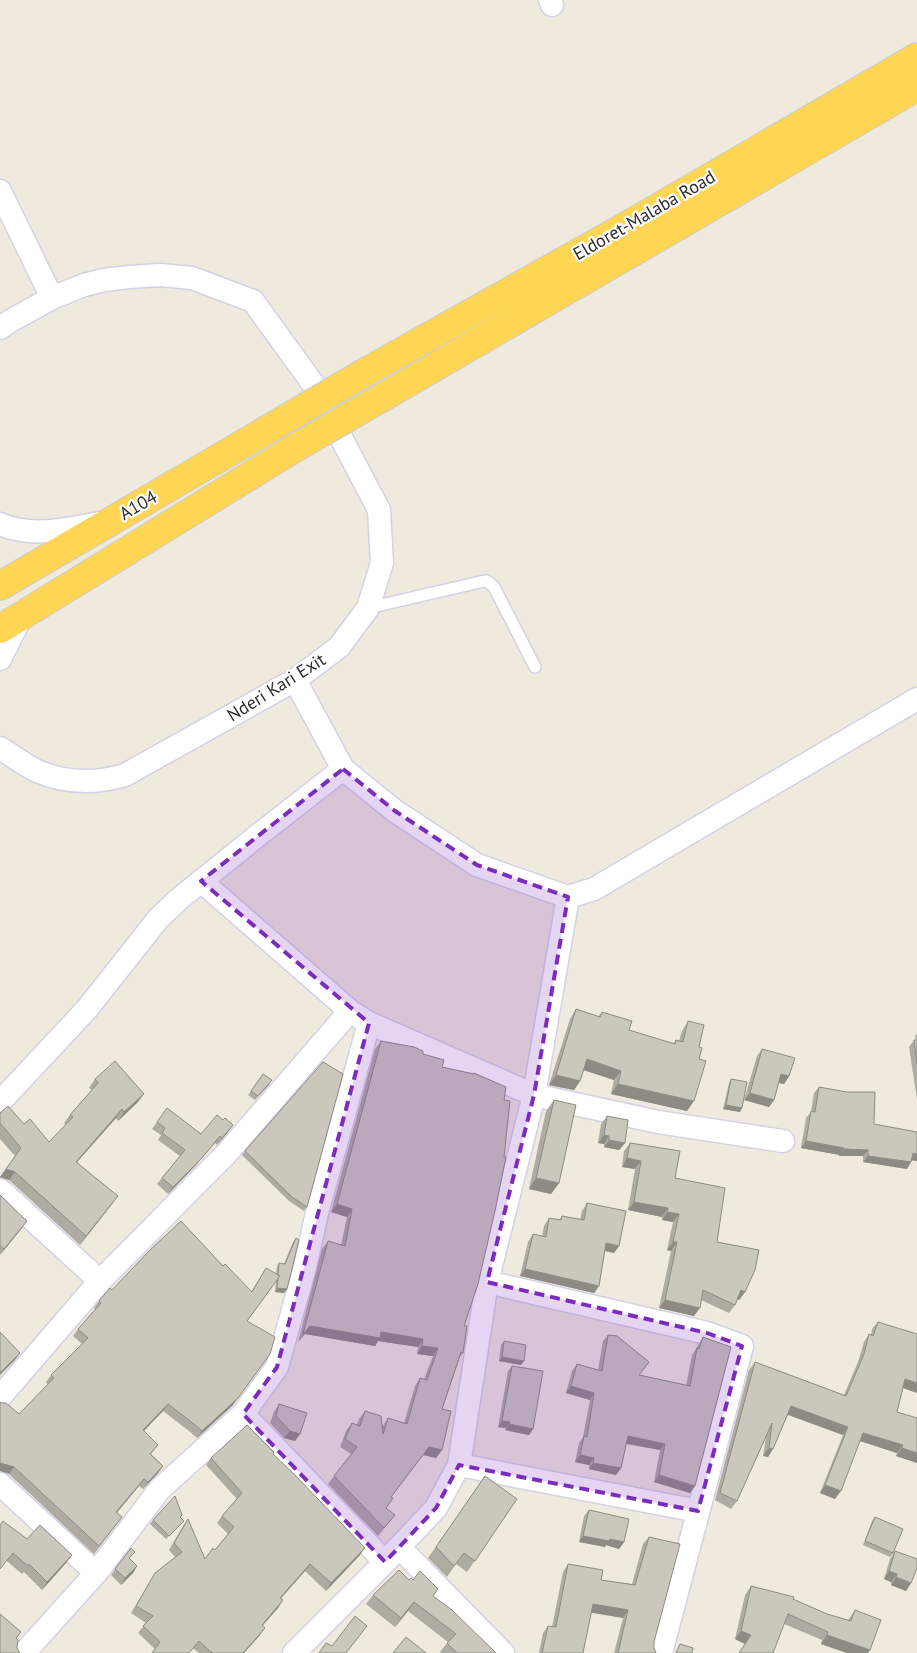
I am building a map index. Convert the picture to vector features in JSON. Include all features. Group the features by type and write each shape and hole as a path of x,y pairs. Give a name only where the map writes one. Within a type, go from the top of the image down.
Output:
{"highway":[{"name":"Eldoret-Malaba Road","path":"277,424 369,370 623,228 917,57"},
{"name":"Eldoret-Malaba Road","path":"11,622 295,448 917,87"},
{"name":"A104","path":"0,586 277,424"}],"street":[{"path":"0,191 52,298 0,328"},
{"name":"Nderi Kari Exit","path":"3,750 36,770 55,777 87,782 125,775 294,680 339,647 368,608 382,563 379,510 313,384 253,300 192,278 160,275 104,280 84,285 52,298"},
{"path":"0,524 13,530 43,532 111,521"},
{"path":"0,659 11,622"},
{"path":"294,680 344,769 395,811 477,864 568,898 594,889 917,699"},
{"path":"0,729 3,750"},
{"path":"0,1102 87,1009 158,919 201,881 344,769"},
{"path":"201,881 350,1011 369,1023 534,1096 658,1122 784,1141"},
{"path":"294,1653 436,1508 459,1465 487,1282 534,1096 568,898"},
{"path":"0,1396 100,1281 226,1154 350,1011"},
{"path":"24,1653 96,1573 160,1489 243,1414 277,1367 305,1267 316,1213 369,1023"},
{"path":"0,1190 100,1281"},
{"path":"487,1282 707,1333 742,1346 661,1653"},
{"path":"243,1414 392,1554 503,1653"},
{"path":"459,1465 698,1511"},
{"path":"0,1484 96,1573"}],"lane":[{"path":"368,608 487,581 494,586 535,667"}],"highlighted area":[{"path":"343,769 395,811 477,865 568,897 534,1095 487,1282 707,1333 742,1346 698,1511 459,1465 436,1508 385,1562 243,1414 277,1367 369,1023 201,881"}],"building":[{"path":"576,1009 600,1017 602,1012 632,1021 629,1030 675,1044 676,1040 683,1042 688,1021 704,1025 699,1047 702,1048 699,1059 706,1061 694,1101 618,1084 621,1071 587,1059 580,1081 556,1075"},
{"path":"914,1040 917,1040 917,1064"},
{"path":"381,1041 414,1047 423,1051 423,1054 444,1060 442,1067 474,1073 506,1087 504,1100 510,1101 504,1157 506,1157 495,1211 478,1284 464,1326 467,1326 463,1353 461,1352 442,1409 451,1411 442,1450 429,1447 391,1497 393,1498 386,1508 395,1515 384,1528 334,1476 357,1447 345,1439 352,1423 360,1426 365,1411 381,1416 383,1434 388,1418 407,1424 420,1378 427,1380 438,1348 422,1346 423,1339 381,1332 380,1338 310,1326 303,1334 328,1241 345,1246 352,1209 337,1204"},
{"path":"762,1049 795,1058 789,1076 781,1074 774,1100 750,1093"},
{"path":"115,1061 144,1094 124,1112 122,1109 76,1162 118,1196 86,1236 15,1172 6,1169 21,1148 0,1123 0,1113 8,1106 24,1124 30,1119 49,1142 73,1117 70,1115 98,1083 95,1079"},
{"path":"323,1062 343,1074 307,1207 292,1197 245,1151"},
{"path":"263,1074 272,1080 258,1096 251,1091"},
{"path":"731,1079 747,1082 742,1108 726,1105"},
{"path":"819,1087 847,1092 875,1092 874,1124 917,1132 917,1154 913,1153 911,1162 868,1156 868,1150 844,1149 806,1141 811,1111 815,1112"},
{"path":"554,1100 576,1105 559,1183 536,1178"},
{"path":"167,1108 201,1134 217,1115 223,1120 225,1118 233,1125 222,1138 220,1136 201,1159 173,1187 162,1178 185,1150 162,1133 165,1128 157,1122"},
{"path":"607,1116 628,1120 625,1143 609,1140 609,1136 604,1135"},
{"path":"630,1143 680,1151 675,1178 725,1188 717,1242 759,1250 755,1270 745,1292 741,1290 735,1305 703,1290 700,1308 665,1300 677,1242 673,1242 679,1214 667,1212 668,1208 634,1202 641,1161 627,1158"},
{"path":"0,1195 27,1221 4,1249 0,1245"},
{"path":"587,1203 626,1211 619,1246 606,1243 599,1286 525,1269 533,1234 546,1237 549,1218 561,1220 562,1216 584,1220"},
{"path":"181,1221 223,1266 225,1264 252,1292 266,1268 280,1276 247,1321 275,1337 270,1354 238,1398 202,1431 168,1404 143,1430 158,1445 150,1454 163,1466 148,1482 144,1479 116,1512 122,1517 99,1546 14,1467 0,1463 0,1402 6,1403 19,1414 54,1378 51,1375 88,1338 78,1329 101,1303 99,1301 110,1288 112,1290"},
{"path":"296,1238 299,1240 287,1289 277,1288 280,1276 278,1275 279,1263 285,1264"},
{"path":"878,1322 917,1334 917,1383 905,1379 897,1412 917,1418 917,1453 902,1448 903,1445 863,1433 841,1491 825,1485 848,1427 791,1406 773,1449 769,1448 772,1423 737,1501 720,1493 755,1362 846,1396 864,1354 869,1334 873,1336"},
{"path":"0,1332 20,1353 0,1373"},
{"path":"608,1335 617,1336 649,1362 639,1375 690,1386 697,1348 699,1349 703,1337 731,1347 695,1486 659,1475 665,1444 628,1436 621,1468 593,1463 594,1458 580,1455 584,1436 587,1437 594,1393 571,1386 577,1364 602,1371"},
{"path":"504,1341 526,1345 524,1361 502,1357"},
{"path":"512,1366 543,1371 533,1429 502,1421"},
{"path":"279,1404 307,1413 300,1434 290,1431 276,1416"},
{"path":"247,1425 365,1548 331,1583 310,1564 280,1598 283,1600 262,1625 265,1628 243,1653 212,1653 199,1641 189,1653 152,1653 160,1642 143,1626 153,1616 136,1606 155,1573 182,1552 174,1543 188,1519 205,1559 234,1527 222,1516 242,1493 211,1458"},
{"path":"485,1476 517,1499 475,1561 464,1553 454,1566 436,1547"},
{"path":"175,1496 182,1515 180,1517 184,1521 169,1536 153,1520"},
{"path":"589,1510 629,1519 624,1542 583,1536"},
{"path":"875,1517 903,1529 893,1553 865,1541"},
{"path":"3,1521 27,1539 40,1525 72,1555 47,1582 29,1564 28,1566 13,1553 0,1569 0,1525"},
{"path":"649,1537 680,1544 654,1642 656,1653 618,1653 628,1610 593,1604 583,1653 542,1653 548,1626 556,1627 568,1564 603,1570 601,1580 635,1585"},
{"path":"131,1548 135,1552 129,1558 137,1566 125,1578 115,1569"},
{"path":"895,1551 917,1559 917,1568 911,1583 896,1577 897,1574 889,1571"},
{"path":"399,1570 409,1580 411,1578 413,1580 420,1571 438,1589 433,1596 452,1610 496,1653 457,1653 447,1643 456,1634 414,1602 401,1618 373,1595"},
{"path":"751,1586 794,1597 793,1599 827,1614 851,1621 855,1610 881,1620 870,1650 827,1635 828,1632 788,1614 773,1653 739,1653 751,1635 741,1631"},
{"path":"0,1614 21,1632 16,1638 18,1640 17,1648 20,1653 0,1653"},
{"path":"355,1616 367,1626 346,1653 319,1653 326,1643 332,1646"},
{"path":"406,1637 426,1653 393,1653"},
{"path":"680,1644 693,1648 692,1653 676,1653"}]}
